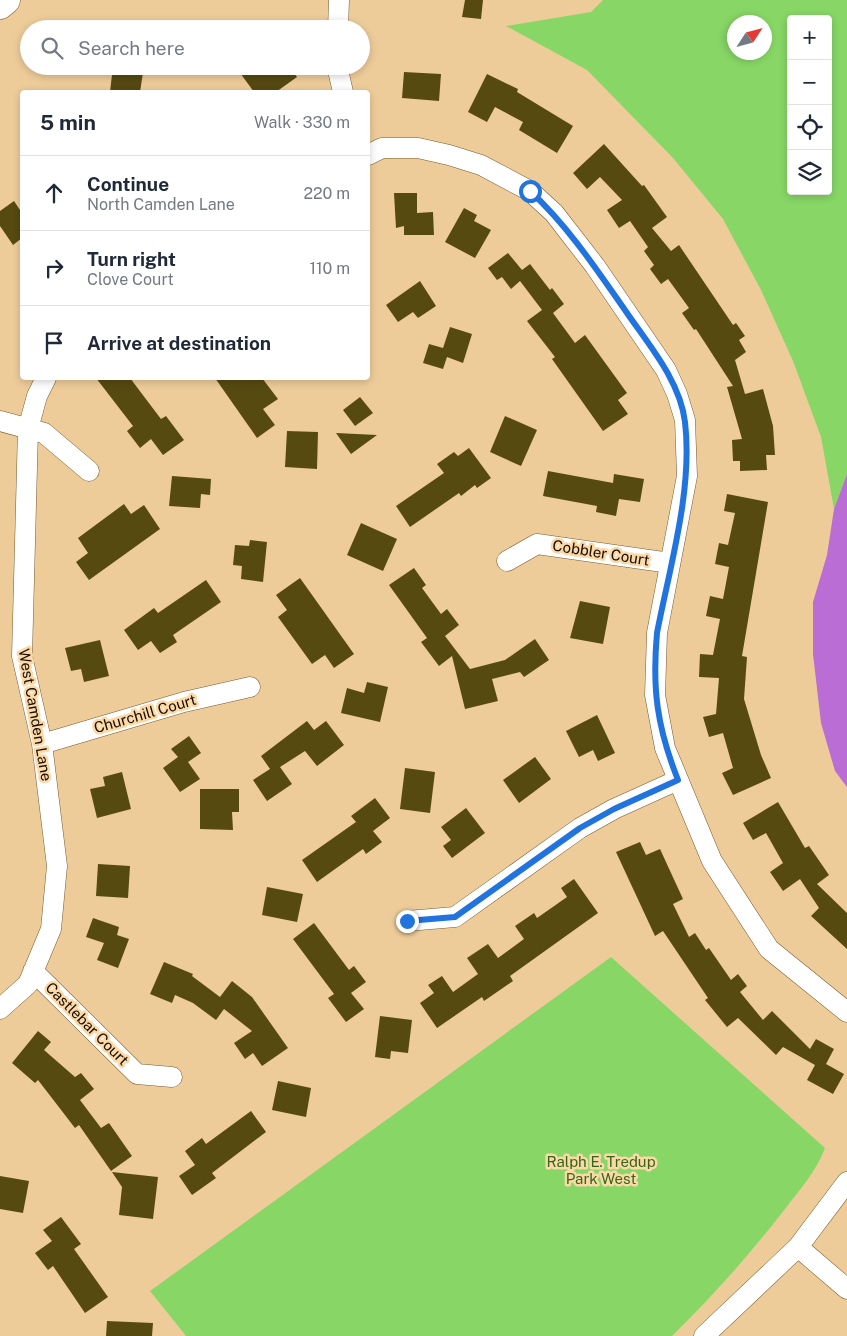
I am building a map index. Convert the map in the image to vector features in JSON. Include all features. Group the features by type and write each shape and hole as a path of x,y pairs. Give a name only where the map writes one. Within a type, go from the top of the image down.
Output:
{"main road":[{"path":"0,5 6,0"}],"street":[{"path":"339,20 340,0"},
{"path":"340,75 343,90"},
{"path":"370,154 382,148 418,148 465,160 506,176 530,191 554,213 595,266 666,370 677,394 685,420 686,476 657,633 655,695 665,748 712,861 768,949 847,1012"},
{"name":"West Camden Lane","path":"0,1009 28,984 51,929 57,866 42,744 22,656 28,429 37,396 45,380"},
{"path":"0,421 44,433 89,471"},
{"name":"Cobbler Court","path":"507,560 537,544 670,563"},
{"name":"Churchill Court","path":"42,744 184,702 250,687"},
{"path":"407,921 455,917 580,828 614,809 678,780"},
{"name":"Castlebar Court","path":"33,971 137,1074 172,1077"},
{"path":"704,1336 798,1248 847,1182"},
{"path":"798,1248 847,1288"}],"green space":[{"path":"603,0 847,0 847,474 834,509 821,437 793,361 761,290 723,219 673,158 587,70 506,26 591,12"},
{"name":"Ralph E. Tredup Park West","path":"611,957 825,1148 812,1173 772,1226 717,1290 672,1336 186,1336 150,1291"}],"shaded area":[{"path":"847,474 847,787 835,771 821,723 813,654 813,602 827,555 834,509"}],"building":[{"path":"465,0 483,0 481,19 462,17"},
{"path":"404,72 441,74 439,101 402,98"},
{"path":"487,74 518,89 517,92 573,126 557,153 519,130 523,122 495,107 487,122 468,112"},
{"path":"112,75 143,75 140,90 110,90"},
{"path":"242,75 296,75 297,77 279,90 253,90"},
{"path":"604,144 642,186 644,185 667,217 652,228 671,251 679,245 733,325 736,323 745,336 739,340 746,352 735,360 745,394 763,389 773,426 775,455 766,455 767,470 740,471 740,461 733,461 732,440 742,439 727,387 733,386 696,329 694,330 682,313 689,308 668,279 661,284 650,269 654,265 644,251 648,247 630,221 619,228 607,210 622,200 600,177 587,189 573,173"},
{"path":"394,193 417,193 417,213 433,212 434,235 404,235 404,226 396,228"},
{"path":"14,201 20,210 20,240 13,245 0,226 0,211"},
{"path":"464,208 477,215 474,221 491,230 475,258 445,242"},
{"path":"508,253 522,270 530,264 550,290 552,288 564,304 553,313 575,343 585,335 627,393 618,400 628,414 603,431 552,359 555,357 527,321 542,310 520,281 511,289 502,277 497,280 488,268"},
{"path":"420,281 436,306 418,318 413,312 398,322 386,305"},
{"path":"450,327 472,334 463,363 447,357 443,369 423,363 429,344 443,348"},
{"path":"98,380 132,380 161,419 166,416 184,440 163,455 151,439 140,448 127,431 133,426"},
{"path":"216,380 264,380 278,399 263,409 275,425 257,438"},
{"path":"360,397 373,413 355,426 343,410"},
{"path":"505,416 537,430 521,466 490,452"},
{"path":"287,431 318,432 317,469 285,467"},
{"path":"336,433 377,435 351,454"},
{"path":"469,448 491,478 477,488 475,485 461,496 459,493 410,527 396,506 444,473 437,464 454,452 458,456"},
{"path":"548,471 613,483 614,474 644,479 640,502 619,499 616,516 596,512 597,506 543,496"},
{"path":"172,476 211,479 210,495 201,494 200,508 169,506"},
{"path":"727,494 768,502 742,656 747,657 744,699 761,755 771,778 733,795 722,773 733,768 723,733 709,737 703,717 716,714 719,678 699,677 700,654 713,655 720,619 706,616 710,596 723,599 729,567 715,564 719,543 728,545 735,513 724,511"},
{"path":"124,504 131,514 144,505 160,529 89,580 76,562 88,553 78,538"},
{"path":"361,523 397,539 383,571 347,555"},
{"path":"250,540 267,542 263,582 241,579 242,566 233,565 235,545 249,546"},
{"path":"414,568 426,585 422,588 441,614 447,609 459,625 445,636 470,669 505,660 535,639 549,660 524,677 520,672 492,679 498,701 465,709 452,656 439,666 421,642 427,638 389,585"},
{"path":"300,578 354,654 334,668 325,655 312,664 278,617 287,610 276,595"},
{"path":"206,580 221,602 173,635 177,642 160,653 151,641 138,650 124,630 154,608 158,613"},
{"path":"580,601 610,607 603,644 570,638"},
{"path":"100,640 109,676 84,682 81,669 71,671 65,648"},
{"path":"367,682 388,687 380,722 341,713 347,688 364,693"},
{"path":"597,715 615,753 598,761 593,750 579,757 566,731"},
{"path":"307,721 314,730 326,721 344,745 317,766 305,751 280,767 292,784 267,801 253,780 270,769 261,756"},
{"path":"189,736 201,753 188,762 200,779 180,792 163,768 178,757 171,749"},
{"path":"535,757 551,779 519,803 503,780"},
{"path":"405,768 435,772 430,813 400,809"},
{"path":"122,772 131,809 97,818 90,789 105,786 103,777"},
{"path":"200,789 239,789 239,812 232,812 233,830 200,829"},
{"path":"375,798 390,818 373,831 382,842 366,854 363,849 317,882 302,860 356,822 351,816"},
{"path":"778,802 805,848 809,846 829,875 817,884 847,913 847,949 811,916 819,908 800,879 783,891 770,872 783,863 766,833 753,840 743,823"},
{"path":"466,808 485,833 452,858 443,846 451,840 441,827"},
{"path":"640,842 646,855 660,849 683,899 673,904 689,937 695,933 706,950 709,948 731,980 738,974 747,986 740,992 763,1020 772,1011 810,1049 816,1039 834,1049 826,1064 844,1074 833,1094 807,1080 815,1065 783,1047 776,1055 738,1018 727,1027 705,1000 708,998 663,931 655,936 616,852"},
{"path":"98,864 130,866 128,898 96,896"},
{"path":"574,879 598,913 510,976 513,981 484,1001 482,997 437,1028 420,1003 434,993 428,985 442,976 453,992 478,974 467,958 488,944 498,958 524,939 515,926 534,913 537,918 567,897 561,888"},
{"path":"267,887 303,894 297,922 262,915"},
{"path":"93,918 119,927 117,935 129,939 118,968 97,960 104,943 86,937"},
{"path":"314,923 349,970 354,966 366,982 351,993 364,1009 346,1022 328,998 334,994 293,939"},
{"path":"164,962 193,974 192,976 220,997 232,981 252,997 288,1048 262,1066 253,1053 245,1059 234,1043 252,1031 224,1009 216,1020 193,1003 175,995 172,1003 150,994"},
{"path":"380,1016 412,1020 408,1053 391,1051 390,1059 375,1057"},
{"path":"38,1031 51,1042 44,1050 75,1077 81,1073 94,1089 80,1100 101,1128 109,1123 132,1156 111,1171 79,1125 75,1128 38,1080 35,1083 12,1063"},
{"path":"278,1081 311,1088 306,1117 272,1110"},
{"path":"251,1111 266,1132 212,1173 216,1178 192,1195 179,1176 195,1165 185,1151 202,1138 206,1144"},
{"path":"112,1172 158,1177 153,1219 119,1215 122,1187"},
{"path":"0,1176 29,1181 23,1213 0,1209"},
{"path":"61,1217 81,1244 74,1249 108,1297 85,1313 53,1266 48,1270 35,1253 52,1241 43,1230"},
{"path":"107,1321 153,1323 152,1336 106,1336"}],"route":[{"path":"407,921 455,917 580,828 614,809 678,780 665,748 659,723 655,695 655,658 657,633 686,476 687,446 685,420 677,394 666,370 595,266 554,213 530,191"}]}
